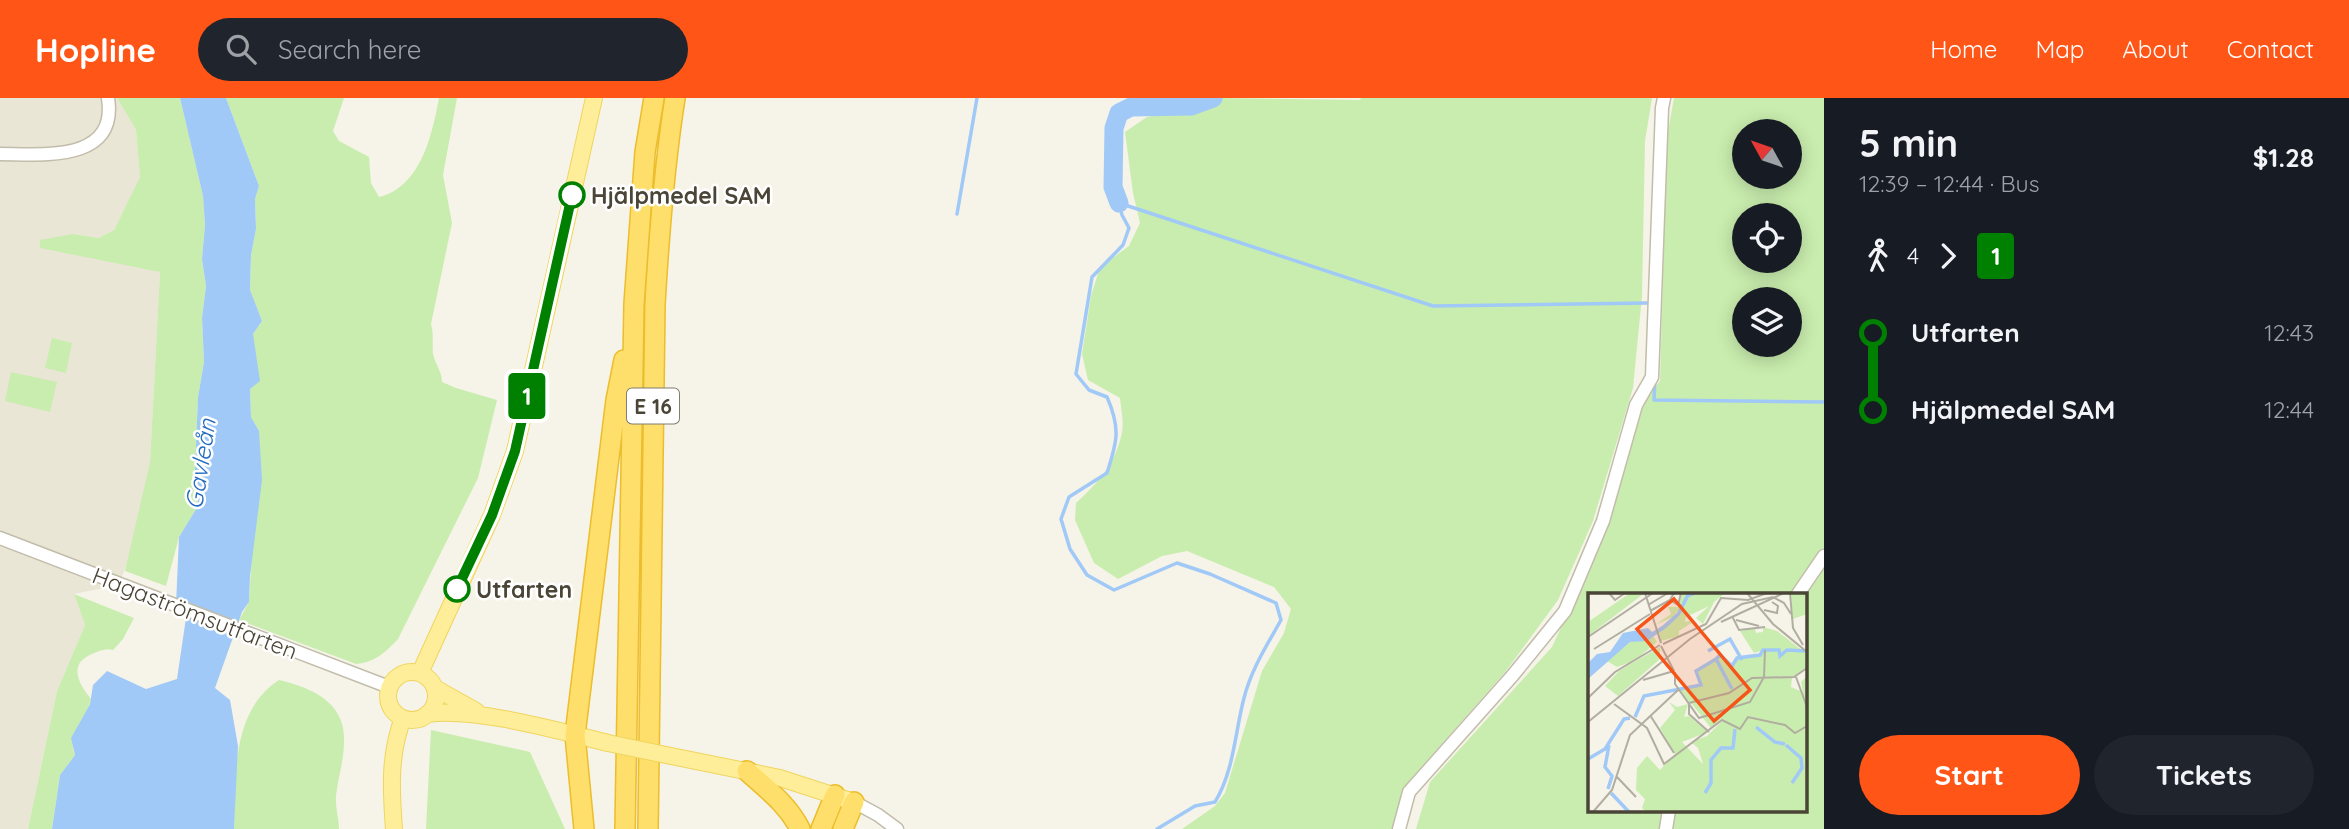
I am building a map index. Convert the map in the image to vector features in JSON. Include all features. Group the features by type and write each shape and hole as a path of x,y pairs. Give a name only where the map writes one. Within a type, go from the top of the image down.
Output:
{"highway":[{"name":"E 16","path":"625,829 634,304 645,152 654,98"},
{"name":"E 16","path":"648,829 656,304 660,219 675,98"},
{"path":"584,829 575,734 616,400 634,304"},
{"path":"650,715 659,829"},
{"path":"747,771 782,802 800,829"},
{"path":"821,829 835,795"},
{"path":"843,829 854,802"}],"main road":[{"path":"420,673 492,515 515,451 594,98"},
{"path":"491,718 465,707 435,688 420,673 405,673 389,687 388,702 391,709 403,719 458,713 491,718 747,771 854,802"},
{"path":"427,715 435,702 435,688"},
{"path":"394,829 392,760 394,741 403,719"}],"street":[{"path":"0,154 69,153 82,149 102,132 110,110 108,98"},
{"path":"1399,829 1409,792 1513,675 1564,611 1602,521 1636,405 1652,377 1664,98"},
{"name":"Hagaströmsutfarten","path":"0,538 389,687"},
{"path":"1799,593 1824,556"},
{"path":"854,802 878,814 897,829"}],"shaded area":[{"path":"0,98 117,98 136,130 140,177 114,230 99,238 73,234 160,272 150,462 129,560 118,585 74,594 85,625 57,691 28,829 0,829"}],"green space":[{"path":"117,98 180,98 203,196 205,225 202,259 206,286 202,318 204,362 198,397 195,470 198,506 179,537 166,586 125,571 150,462 160,272 40,248 40,240 73,234 99,238 114,230 140,177 136,130"},
{"path":"226,98 344,98 333,131 339,141 369,157 371,183 379,197 405,183 415,171 433,128 439,98 457,98 443,175 452,223 431,324 433,354 442,382 497,400 478,478 398,639 379,656 363,663 356,664 239,620 249,602 259,431 251,417 250,389 253,334 262,321 250,291 251,255 256,229 255,199 259,186"},
{"path":"1220,98 1652,98 1645,141 1642,296 1633,388 1593,521 1558,600 1506,671 1409,781 1392,829 1182,829 1215,806 1225,793 1262,671 1284,633 1291,609 1274,587 1187,551 1162,556 1118,579 1094,563 1075,520 1076,503 1099,480 1111,463 1123,428 1120,398 1088,380 1082,354 1091,296 1100,267 1129,246 1140,223 1125,132 1147,117 1186,110"},
{"path":"1674,98 1824,98 1824,829 1416,829 1430,782 1552,647 1569,610 1642,404 1660,381 1667,137"},
{"path":"52,338 72,343 66,373 45,368"},
{"path":"11,372 57,382 50,412 5,401"},
{"path":"74,594 134,618 123,639 113,650 97,652 80,663 79,680 91,699 73,740 75,755 60,775 52,829 28,829 57,691 85,625"},
{"path":"279,680 304,688 325,699 339,717 344,742 336,796 339,829 234,829 236,768 244,728 263,693"},
{"path":"431,730 530,752 565,829 426,829"}],"water":[{"name":"Gavleån","path":"180,98 226,98 259,186 255,199 256,229 251,255 250,290 262,321 253,334 260,381 250,389 251,417 259,431 262,480 249,602 242,612 215,688 230,700 238,746 234,829 52,829 60,775 75,755 71,738 90,704 93,685 107,671 146,689 177,679 187,611 176,605 179,537 198,506 195,470 198,397 204,362 202,318 206,286 202,259 205,225 203,196"}],"waterway":[{"path":"957,214 977,98"},
{"path":"1119,203 1113,187 1114,128 1119,113 1131,107 1191,106 1213,98"},
{"path":"1157,829 1195,806 1215,802 1230,764 1247,688 1281,620 1276,603 1210,574 1177,563 1114,590 1087,575 1070,549 1061,519 1069,497 1107,473 1115,444 1116,427 1107,397 1089,390 1076,374 1092,277 1123,245 1129,228 1119,203 1433,306 1647,303"},
{"path":"1655,379 1654,400 1824,402"}],"bus line":[{"name":"1","path":"457,589 492,515 515,451 572,195"}],"place":[{"name":"Hjälpmedel SAM","path":"572,195"},
{"name":"Utfarten","path":"457,589"}]}
